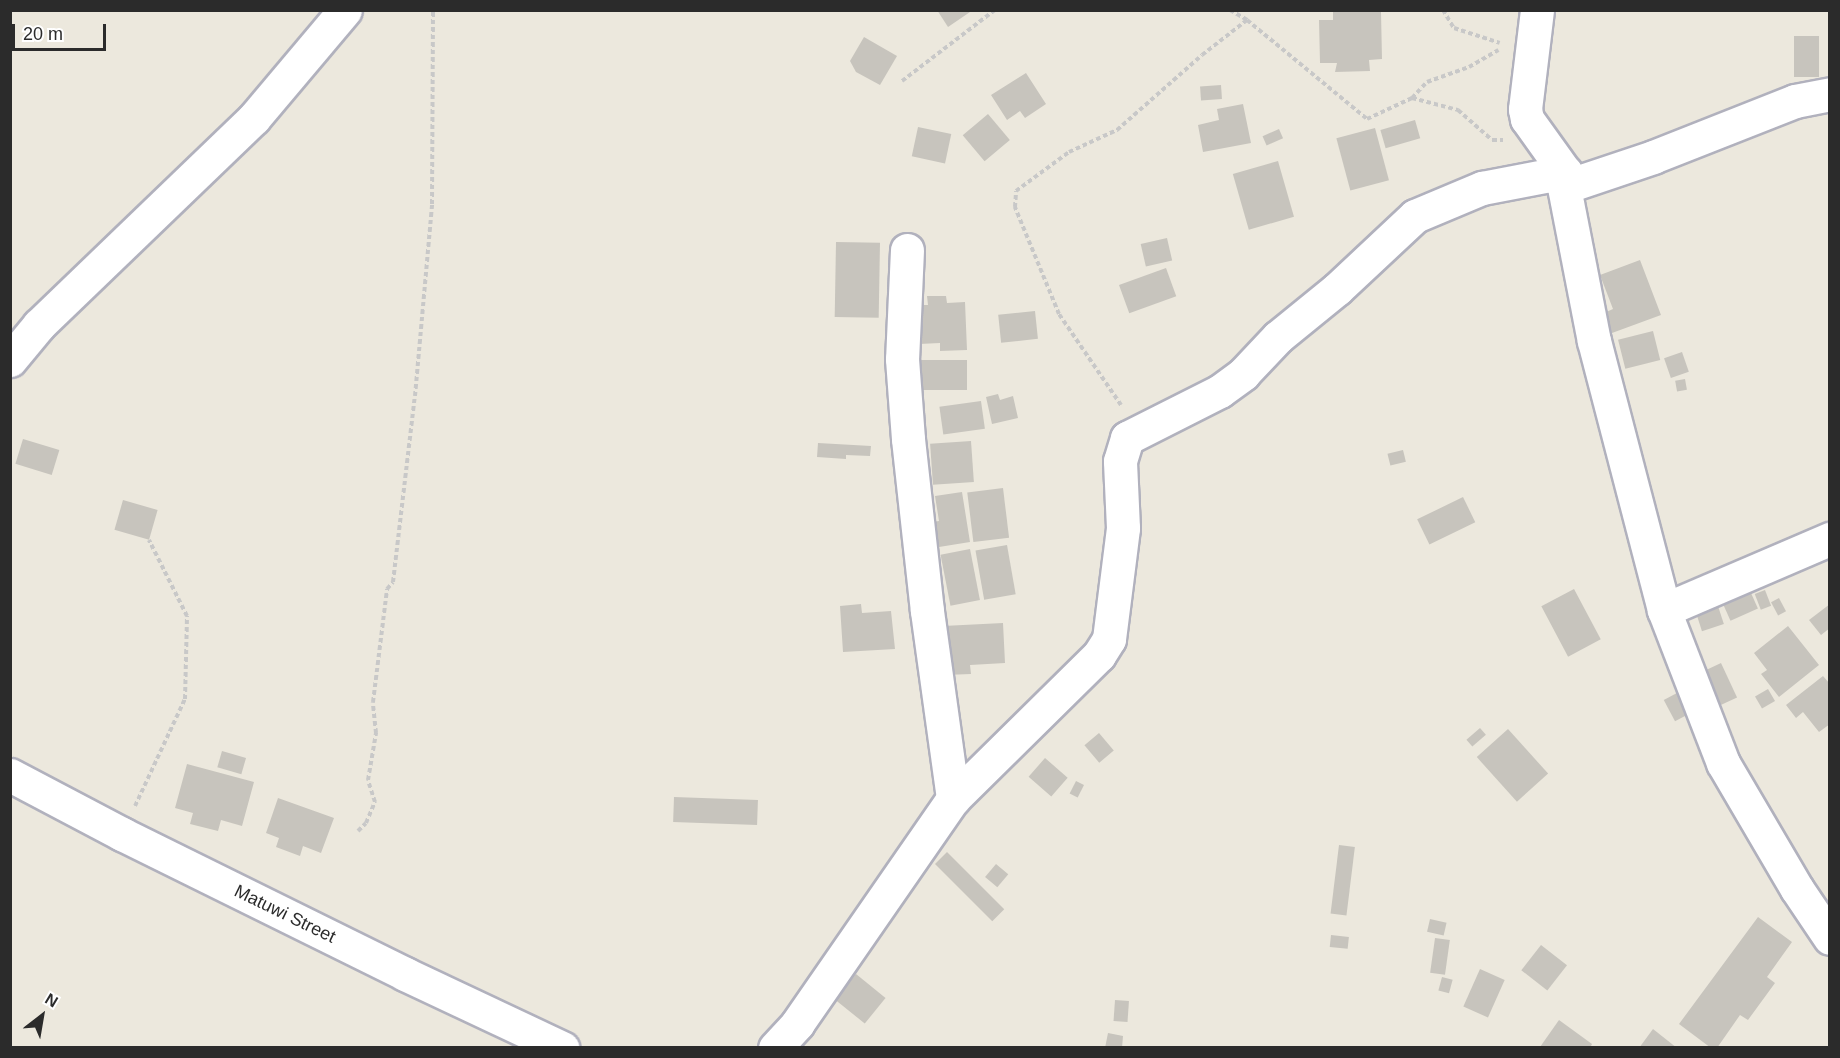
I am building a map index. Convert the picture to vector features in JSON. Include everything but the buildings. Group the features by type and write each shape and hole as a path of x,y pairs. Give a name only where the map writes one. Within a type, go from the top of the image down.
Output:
{"street":[{"path":"10,360 39,325 254,118 345,10"},
{"path":"1537,10 1525,109 1533,127 1565,179 1594,341 1664,610 1723,763 1797,889 1830,938"},
{"path":"776,1047 797,1024 953,800 1099,655 1109,639 1123,528 1120,461 1127,438 1203,400 1243,374 1278,337 1337,289 1415,216 1482,188 1565,179 1653,157 1795,101 1830,94"},
{"path":"907,250 902,359 908,438 927,611 953,800"},
{"path":"1664,610 1830,539"},
{"name":"Matuwi Street","path":"10,775 122,834 405,974 562,1047"}],"path":[{"path":"358,831 366,823 375,802 368,780 376,734 373,702 387,589 393,582 416,385 432,204 434,10"},
{"path":"902,81 995,10"},
{"path":"1230,10 1247,20 1366,119 1412,98 1427,81 1468,66 1507,45 1454,27 1443,10"},
{"path":"1138,431 1105,378 1059,314 1015,207 1016,191 1069,152 1117,130 1202,55 1247,20"},
{"path":"1412,98 1458,110 1492,140 1522,141 1533,127"},
{"path":"122,834 185,699 187,616 149,540"}]}
